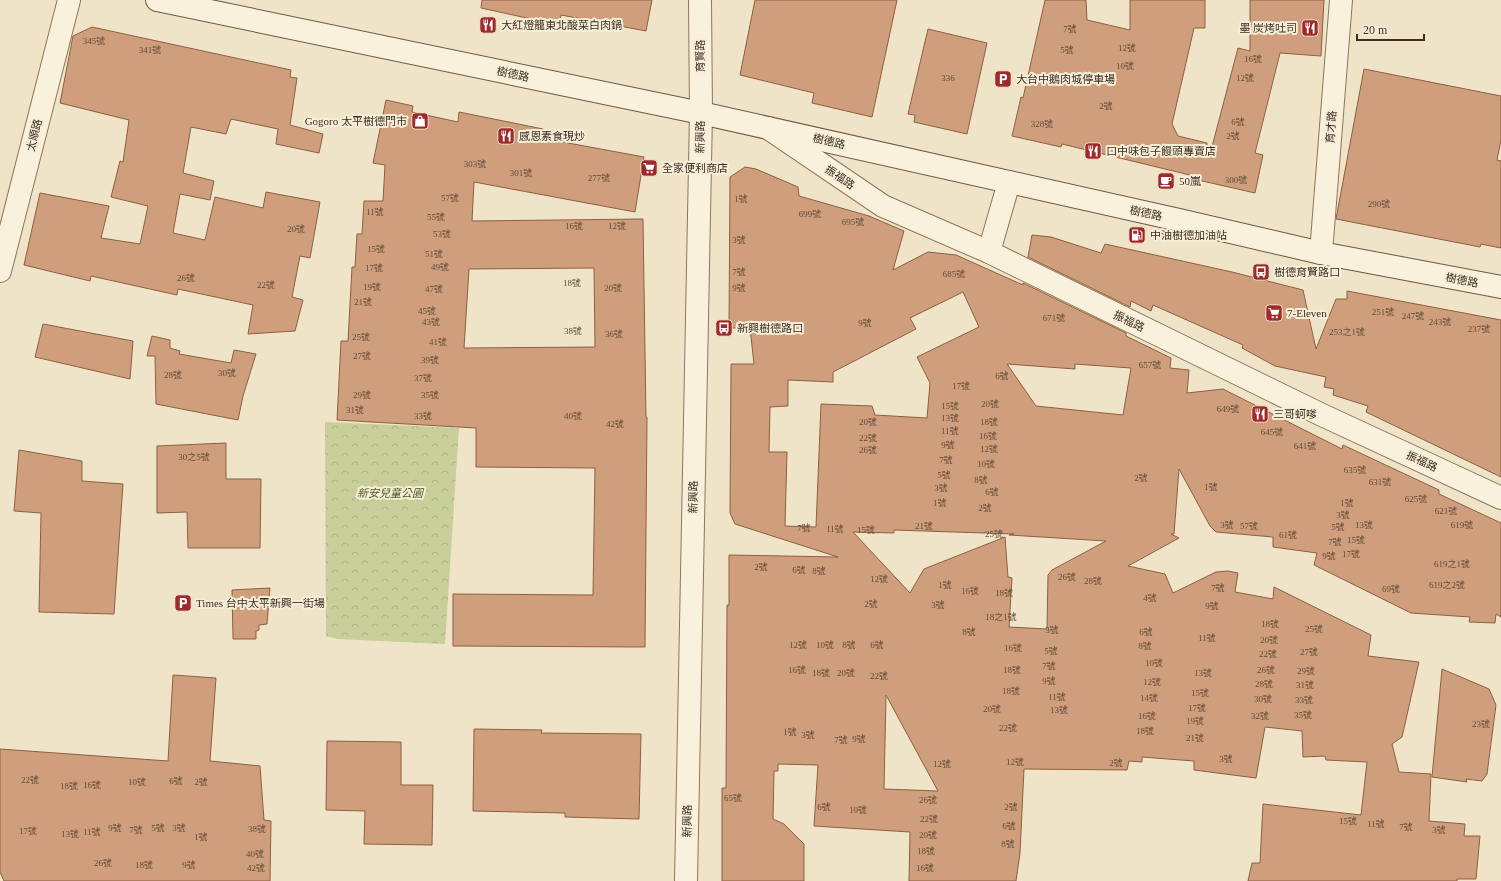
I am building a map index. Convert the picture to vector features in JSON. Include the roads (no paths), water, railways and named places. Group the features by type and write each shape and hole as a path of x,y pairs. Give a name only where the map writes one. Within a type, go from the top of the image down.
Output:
{"street":[{"name":"太順路","path":"0,271 68,0"},
{"name":"樹德路","path":"157,0 701,113 1321,253 1501,287"},
{"name":"育賢路","path":"700,0 701,113"},
{"name":"育才路","path":"1321,253 1340,0"},
{"name":"新興路","path":"686,881 701,113"},
{"name":"振福路","path":"768,128 879,204 989,252 1320,414 1501,498"},
{"path":"989,252 1009,182"}],"place":[{"name":"大紅燈籠東北酸菜白肉鍋","path":"488,25"},
{"name":"墨 炭烤吐司","path":"1310,28"},
{"name":"大台中鵝肉城停車場","path":"1003,79"},
{"name":"Gogoro 太平樹德門市","path":"420,121"},
{"name":"感恩素食現炒","path":"506,136"},
{"name":"口中味包子饅頭專賣店","path":"1093,151"},
{"name":"全家便利商店","path":"649,168"},
{"name":"50嵐","path":"1166,181"},
{"name":"中油樹德加油站","path":"1137,235"},
{"name":"樹德育賢路口","path":"1261,272"},
{"name":"7-Eleven","path":"1274,313"},
{"name":"新興樹德路口","path":"724,328"},
{"name":"三哥蚵嗲","path":"1260,414"},
{"name":"Times 台中太平新興一街場","path":"183,603"}],"park label":[{"name":"新安兒童公園","path":"390,493"}]}
